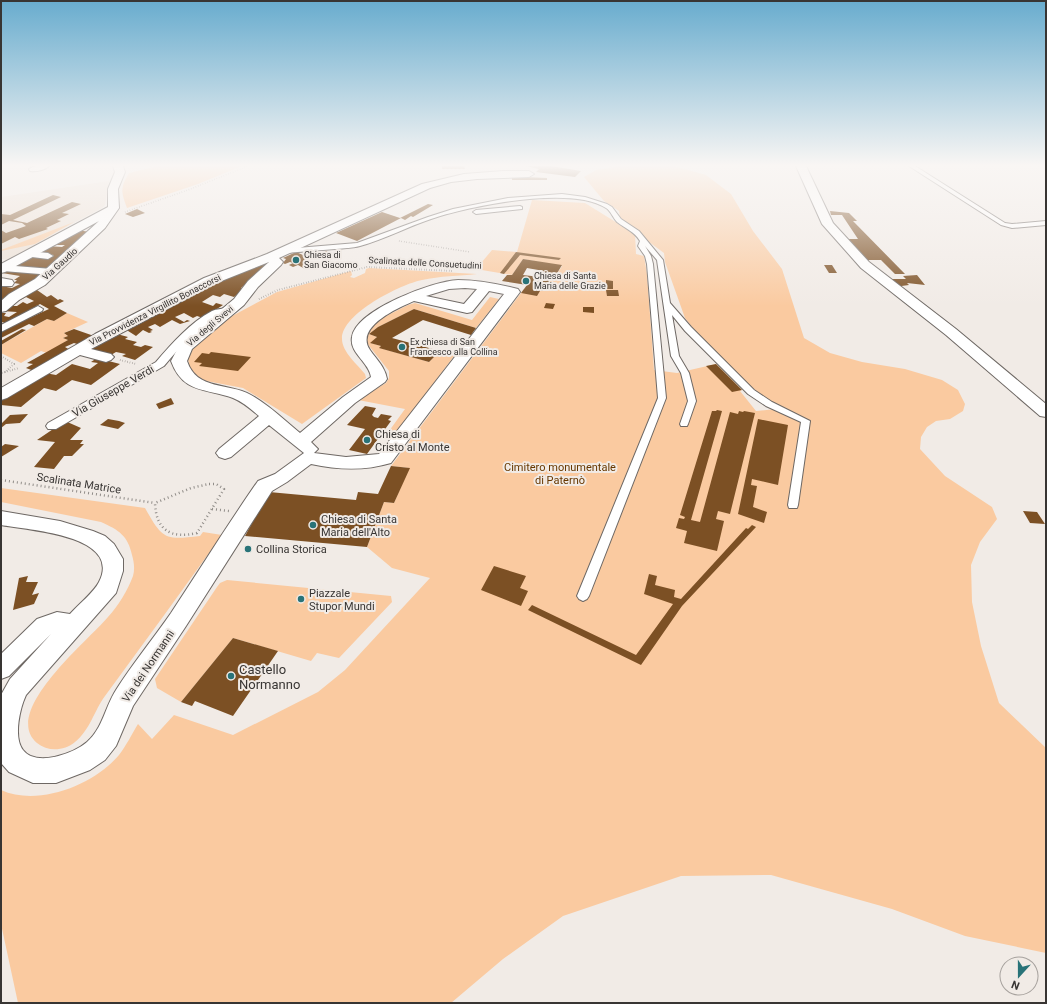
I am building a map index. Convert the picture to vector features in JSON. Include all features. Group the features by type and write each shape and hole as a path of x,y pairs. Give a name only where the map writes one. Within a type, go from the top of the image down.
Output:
{"street":[{"path":"107,217 108,213"},
{"name":"Via Provvidenza Virgillito Bonaccorsi","path":"1,395 78,350 209,281 285,251 368,213"},
{"path":"823,213 828,224 865,265 951,332 1046,412"},
{"path":"2,268 82,224 107,217"},
{"path":"82,224 107,217"},
{"name":"Via Gaudio","path":"3,304 36,285 52,272 107,217"},
{"path":"26,254 48,256"},
{"name":"Via degli Svevi","path":"271,257 277,262 253,284 239,302 185,347 180,354 179,361 180,366 187,378 194,383 210,388 229,391 247,398 269,416 304,450"},
{"path":"2,268 52,272"},
{"path":"413,297 467,309 483,282"},
{"path":"483,282 513,292 388,456 375,462 335,464 304,450 349,400 378,380 380,376 378,369 362,348 359,336 363,328 372,320 429,289 442,286 483,282"},
{"path":"1,329 38,309"},
{"name":"Via Giuseppe Verdi","path":"52,426 125,386 154,368 160,364 173,348 192,330 216,313 227,311"},
{"path":"78,350 106,357"},
{"path":"225,453 269,416"},
{"name":"Via dei Normanni","path":"1,518 66,530 88,536 98,541 110,554 114,564 113,576 108,586 18,687 11,700 6,718 6,738 11,756 18,763 33,770 56,770 81,761 96,751 107,738 124,699 178,620 256,499 265,486 281,478 304,450"},
{"path":"1,669 45,626 57,620 74,624"}],"lane":[{"path":"285,251 350,246 381,237 431,216 446,213"},
{"path":"410,225 480,213"},
{"path":"614,213 617,219 639,234 643,241 654,251 660,260 675,356 685,374 692,401 684,424"},
{"path":"985,213 1002,224 1012,226 1046,223"},
{"path":"583,596 662,398 650,264 648,256 641,246 643,241"},
{"path":"667,304 688,329 751,392 769,404 806,421 793,504"}],"path":[{"path":"107,217 119,213"},
{"path":"381,237 470,252"},
{"name":"Scalinata delle Consuetudini","path":"257,301 278,290 367,267 483,282"},
{"path":"1,356 14,364 5,372"},
{"path":"106,357 154,368"},
{"path":"1,373 16,368"},
{"name":"Scalinata Matrice","path":"1,480 155,503"},
{"path":"216,484 224,489 197,532 183,536 172,534 164,530 154,511 155,503 191,488 216,484"},
{"path":"212,509 230,511"}],"shaded area":[{"path":"1,213 93,213 8,260 1,259"}],"green space":[{"name":"Cimitero monumentale di Paternò","path":"528,213 601,213 635,234 636,254 644,256 647,274 654,370 677,373 716,364 742,390 740,391 756,411 786,408 771,402 749,385 692,327 685,318 665,262 664,253 620,217 619,213 742,213 753,231 782,269 804,338 830,353 862,362 905,369 942,380 958,390 965,404 963,411 950,419 936,421 927,427 921,437 920,449 945,476 992,507 997,519 980,542 971,565 972,602 981,646 999,703 1046,748 1046,953 965,936 892,909 771,875 681,876 563,916 503,959 451,1003 18,1003 1,924 1,790 16,795 32,796 64,790 80,784 95,776 119,755 138,724 152,739 174,715 233,735 318,692 345,670 430,578 392,568 367,547 384,502 394,503 409,468 391,466 524,289 543,291 550,280 553,280 562,266 523,259 512,275 476,269 492,250 517,252"},
{"path":"74,222 35,244 1,251 1,250"},
{"path":"366,269 477,274 436,278 412,283 400,287 361,310 344,329 342,339 347,353 365,374 366,378 302,424 243,388 201,380 190,369 188,359 192,347 219,323 277,292 351,271 352,275 350,277 354,278 365,273"},
{"path":"490,297 499,299 476,328 414,309 378,327 369,334 377,337 371,343 381,346 380,348 429,362 440,351 454,356 392,439 384,438 405,409 358,400 386,383 389,378 389,371 366,342 367,335 373,326 382,318 415,303 472,320"},
{"path":"67,313 88,322 64,333 68,336 63,338 68,340 47,353 41,351 21,363 1,353 1,345 47,319 54,321"},
{"path":"1,488 145,508 156,526 166,536 179,538 200,536 203,532 222,535 105,696 84,732 71,745 61,749 46,748 37,743 29,730 30,713 38,695 52,677 68,658 108,617 119,603 133,576 133,558 125,538 113,528 101,522 1,502"},
{"path":"227,580 391,596 392,602 339,658 317,653 311,661 233,638 181,702 157,688 155,679 217,587 220,583"}],"building":[{"path":"15,213 28,213 13,220 27,223 49,213 69,214 57,220 61,221 46,228 48,229 19,239 15,237 1,244 1,230 6,233 26,226 22,223 9,221 1,225 1,214 10,215"},
{"path":"128,213 145,213 133,217 125,214"},
{"path":"380,213 400,218 410,213 420,213 405,220 401,218 357,241 336,233"},
{"path":"830,213 849,213 857,221 853,221 905,274 895,274 881,260 865,260 844,239 858,239 842,215 831,215"},
{"path":"77,230 90,232 47,270 10,267 31,256 51,257 54,255 34,253 47,246 62,247 65,245 49,245"},
{"name":"Chiesa di San Giacomo","path":"318,251 322,253 326,251 331,254 322,257 317,255 303,262 313,266 305,269 298,265 293,267 289,265 293,263 290,262 285,264 283,263 286,259 283,258 296,252 303,255"},
{"path":"516,252 561,258 559,260 520,255 504,274 500,273"},
{"path":"523,259 562,265 553,280 550,280 543,291 540,291 537,296 521,293 527,285 502,281 507,275 512,275","holes":["527,268 544,271 540,277 523,275"]},
{"path":"268,263 270,264 241,288 242,289 240,291 242,291 234,297 224,294 220,297 213,295 202,302 213,306 216,303 223,305 203,318 197,316 193,318 184,313 175,317 184,322 187,320 190,321 180,324 172,320 160,327 155,324 148,327 153,330 150,331 152,332 149,333 143,330 136,336 125,329 222,280"},
{"path":"824,265 832,265 837,273 829,273"},
{"path":"8,269 46,272 3,301 1,300 1,286 12,288 20,284 14,283 17,280 14,280 20,276 2,273"},
{"path":"917,275 925,285 907,283 909,285 894,287 886,279 906,279 903,276"},
{"path":"606,280 613,281 613,289 606,289"},
{"path":"37,290 47,297 51,295 58,300 60,299 64,301 54,306 67,313 54,321 47,319 34,326 29,324 1,338 1,331 19,320 23,321 49,309 40,304 6,323 1,322 1,313 6,313 4,316 9,317 17,312 2,311 8,306 17,306 23,302 27,304 34,301 26,297 15,303 11,303 19,297"},
{"path":"606,290 618,290 619,296 607,296"},
{"path":"546,303 555,304 553,309 544,308"},
{"path":"583,307 594,307 594,313 583,312"},
{"path":"414,309 476,328 471,335 423,320 392,338 440,351 429,362 379,348 381,346 370,343 377,337 369,334 378,327"},
{"path":"22,329 26,330 1,345 1,341"},
{"path":"74,329 94,336 80,345 74,343 65,347 70,350 34,371 26,368 33,364 27,363 68,340 63,338 68,336 64,333"},
{"path":"117,334 128,337 125,339 137,342 133,345 153,347 135,360 122,356 126,354 116,352 111,355 87,349"},
{"path":"211,352 251,357 238,371 199,366 202,363 194,362 202,353 209,354"},
{"path":"97,358 120,364 91,385 72,380 56,391 44,388 21,407 1,405 1,398 45,373 56,375 72,364 90,369 98,363 91,362"},
{"path":"716,364 742,390 732,392 706,366"},
{"path":"171,398 174,404 159,409 156,404"},
{"name":"Chiesa di Cristo al Monte","path":"365,406 376,408 372,415 374,417 378,418 381,414 392,416 388,420 391,421 367,454 349,450 365,429 347,425"},
{"path":"712,411 722,411 691,520 700,522 730,412 738,414 739,411 755,413 730,514 718,511 716,519 724,521 717,551 684,543 687,531 676,528 679,518 684,519 685,517 680,515"},
{"path":"28,414 20,423 6,424 1,428 1,424 10,415"},
{"path":"108,419 125,423 118,429 100,425"},
{"path":"758,419 788,425 778,485 752,479 751,485 757,486 753,507 767,512 764,523 738,514"},
{"path":"65,421 81,428 70,440 83,440 80,444 84,444 72,456 64,456 54,469 34,467 55,442 37,440"},
{"path":"5,444 19,446 1,457 1,447"},
{"name":"Chiesa di Santa Maria dell'Alto","path":"391,466 410,468 394,503 384,502 367,547 245,536 269,492 356,500 358,492 378,494"},
{"path":"1023,511 1037,512 1045,524 1030,523"},
{"path":"752,525 756,527 682,606 641,665 528,610 532,605 636,655 673,604 644,594 649,574 657,576 655,585 675,590 674,597 681,599 746,528 748,529"},
{"path":"494,566 526,576 520,588 528,591 521,606 481,590"},
{"path":"28,576 26,582 38,582 32,595 39,593 34,604 13,610 19,578"},
{"name":"Castello Normanno","path":"233,638 278,651 233,716 195,701 192,706 181,702"}],"place":[{"name":"Chiesa di San Giacomo","path":"296,260"},
{"name":"Chiesa di Santa Maria delle Grazie","path":"526,281"},
{"name":"Ex chiesa di San Francesco alla Collina","path":"402,347"},
{"name":"Chiesa di Cristo al Monte","path":"367,440"},
{"name":"Chiesa di Santa Maria dell'Alto","path":"313,525"},
{"name":"Collina Storica","path":"248,549"},
{"name":"Piazzale Stupor Mundi","path":"301,599"},
{"name":"Castello Normanno","path":"231,676"}]}
